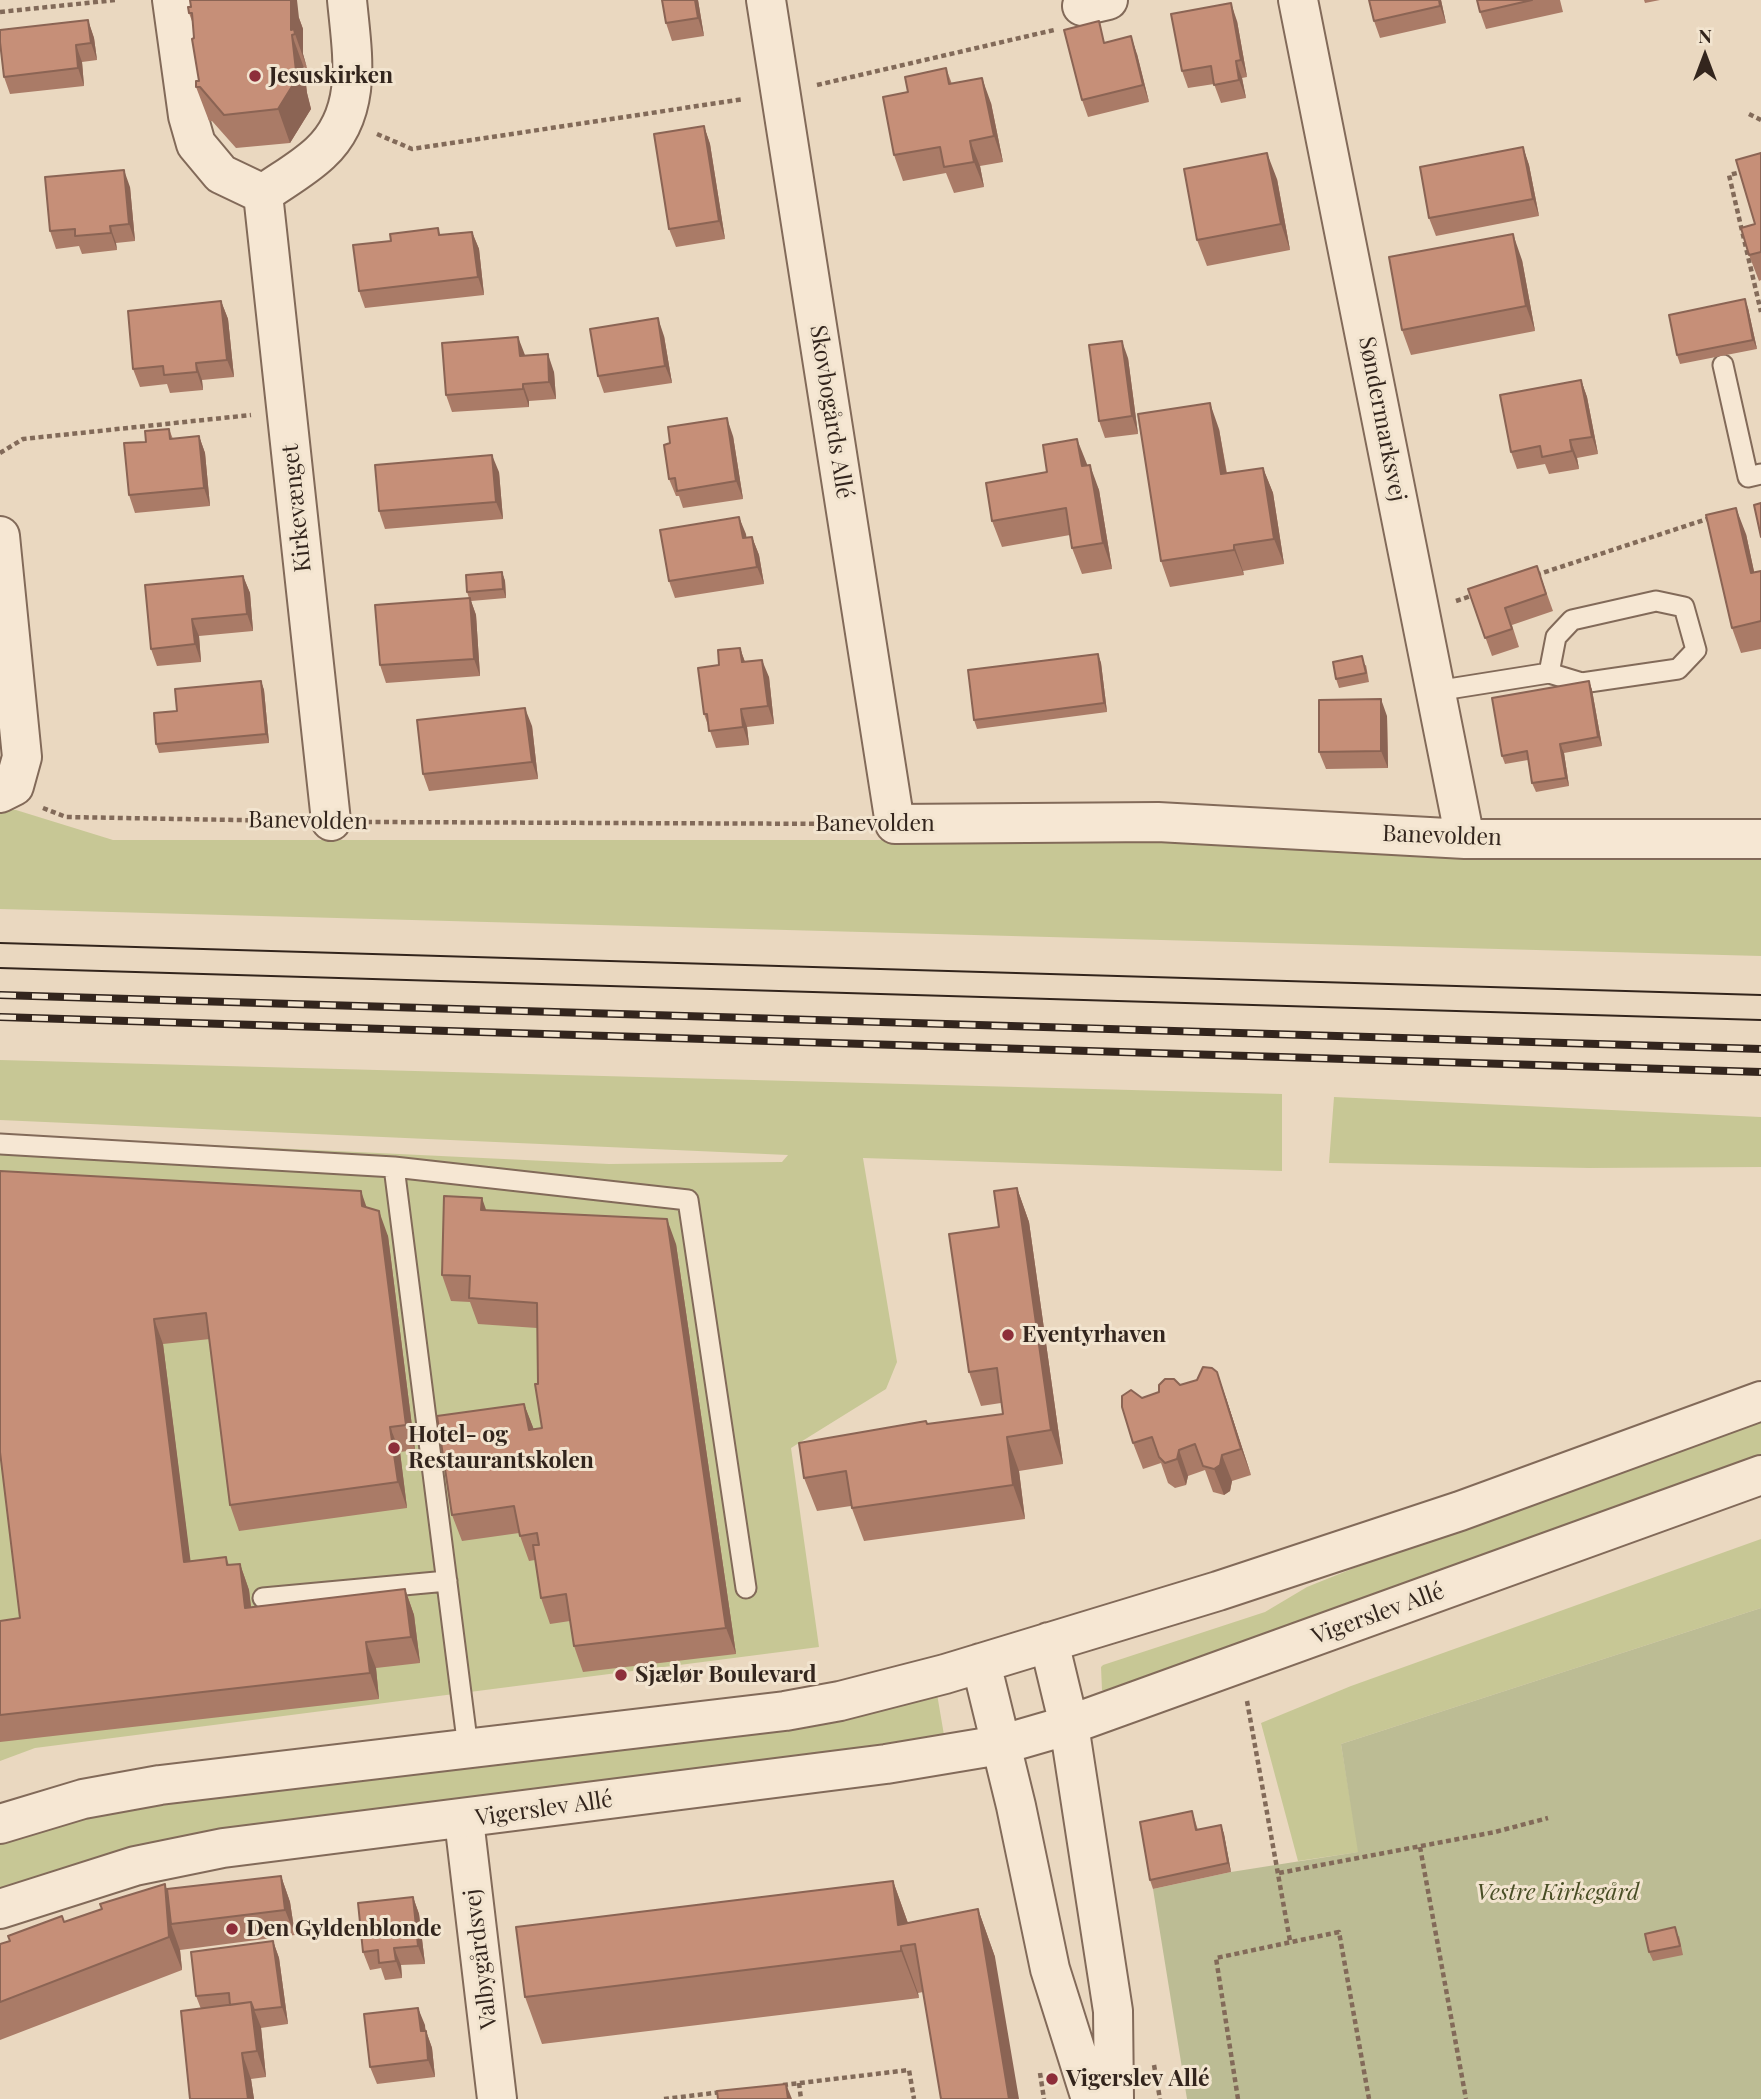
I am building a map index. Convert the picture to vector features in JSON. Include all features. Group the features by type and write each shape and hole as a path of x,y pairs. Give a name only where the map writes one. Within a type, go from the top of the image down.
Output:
{"street":[{"path":"172,0 188,116 195,144 220,174 263,194 321,152 345,120 354,81 347,0"},
{"name":"Skovbogårds Allé","path":"766,0 895,824"},
{"name":"Søndermarksvej","path":"1298,0 1465,838"},
{"name":"Kirkevænget","path":"263,194 331,821"},
{"path":"0,536 22,757 7,790"},
{"name":"Banevolden","path":"895,824 1158,822 1465,838 1761,839"},
{"path":"0,1825 83,1799 159,1785 785,1711 887,1690 1049,1642 1387,1535 1761,1401"},
{"name":"Vigerslev Allé","path":"0,1909 94,1877 175,1856 886,1764 1000,1745 1069,1725 1761,1475"},
{"path":"1049,1642 1069,1725 1113,2011 1114,2099"},
{"path":"981,1663 1016,1806 1050,1969 1091,2099"},
{"name":"Valbygårdsvej","path":"464,1820 498,2099"}],"lane":[{"path":"1723,365 1748,477 1761,474"},
{"path":"1436,691 1549,673 1582,683 1678,669 1696,650 1684,607 1656,601 1572,620 1556,637 1549,673"},
{"path":"0,1144 394,1167 688,1200 746,1588"},
{"path":"394,1167 468,1748"},
{"path":"263,1598 447,1581"}],"path":[{"path":"0,12 116,0"},
{"path":"345,120 412,149 781,93 1068,27 1095,3"},
{"path":"1749,114 1761,120"},
{"path":"1749,170 1729,175 1761,312"},
{"path":"0,453 23,439 286,411"},
{"path":"1525,579 1722,515"},
{"path":"1420,613 1486,592"},
{"name":"Banevolden","path":"7,790 66,817 895,824"},
{"path":"1240,1663 1290,1941"},
{"path":"1278,1874 1420,1847 1548,1818"},
{"path":"1420,1847 1466,2099"},
{"path":"1238,2099 1216,1958 1339,1932 1369,2099"},
{"path":"772,2086 909,2070 914,2099"},
{"path":"799,2083 801,2099"},
{"path":"664,2099 732,2091"}],"green space":[{"path":"0,810 16,810 113,840 994,840 1761,852 1761,956 0,909"},
{"name":"Hotel- og Restaurantskolen","path":"0,1060 1282,1094 1282,1171 863,1158 897,1362 886,1389 791,1448 819,1647 35,1748 0,1761 0,1135 609,1164 782,1162 788,1155 0,1120"},
{"path":"1334,1097 1761,1117 1761,1167 1589,1168 1329,1163"},
{"path":"1761,1420 1761,1456 1107,1691 1102,1690 1103,1665 1265,1612 1307,1587 1374,1560"},
{"path":"1761,1539 1761,1608 1341,1744 1359,1852 1298,1861 1261,1723 1351,1686"},
{"name":"Vestre Kirkegård","path":"1761,1608 1761,2099 1187,2099 1153,1889 1231,1872 1358,1852 1341,1744"},
{"path":"937,1694 944,1735 907,1743 0,1891 0,1844 28,1832 97,1813"}],"building":[{"name":"Jesuskirken","path":"190,0 291,0 291,30 294,29 295,34 292,35 296,71 298,70 299,75 278,109 224,115 200,87 196,87 196,81 199,81 192,39 192,13 189,13 188,7 191,7"},
{"path":"662,0 695,0 698,18 666,23"},
{"path":"1369,0 1439,0 1440,6 1374,21"},
{"path":"1477,0 1532,0 1480,12"},
{"path":"1231,3 1241,60 1236,61 1239,80 1214,85 1211,66 1182,71 1171,14"},
{"path":"88,20 91,43 76,45 78,68 4,77 0,30"},
{"path":"1099,21 1104,43 1131,36 1143,85 1082,100 1064,30"},
{"path":"946,68 949,84 982,78 994,136 970,141 974,162 944,167 940,147 894,155 883,97 908,92 905,77"},
{"path":"704,126 719,221 669,229 654,134"},
{"path":"1523,147 1533,199 1429,218 1420,167"},
{"path":"1267,153 1281,224 1197,240 1184,169"},
{"path":"1761,153 1761,252 1749,255 1741,228 1755,224 1736,160"},
{"path":"124,170 129,224 110,226 111,233 75,236 75,229 50,231 45,177"},
{"path":"438,228 439,235 472,232 478,277 359,291 353,245 391,241 390,234"},
{"path":"1513,234 1526,306 1402,330 1389,257"},
{"path":"1745,299 1753,340 1677,355 1669,315"},
{"path":"221,301 227,360 196,363 197,372 164,375 163,366 133,369 128,311"},
{"path":"658,318 665,366 598,376 590,329"},
{"path":"518,337 520,356 548,354 549,382 523,384 523,389 446,395 442,343"},
{"path":"1122,341 1132,416 1099,421 1089,345"},
{"path":"1581,380 1592,437 1570,440 1572,451 1542,457 1540,446 1511,452 1500,395"},
{"path":"1210,403 1221,474 1263,468 1274,539 1234,545 1234,550 1161,561 1138,414"},
{"path":"727,418 736,481 677,491 675,478 669,479 664,445 670,443 668,427"},
{"path":"169,429 170,439 199,436 204,488 129,495 124,443 146,442 145,431"},
{"path":"1077,439 1082,466 1090,465 1103,543 1072,548 1066,508 992,521 986,483 1047,472 1043,445"},
{"path":"492,455 496,502 379,511 375,465"},
{"path":"1761,503 1761,537 1754,505"},
{"path":"1736,508 1751,573 1761,571 1761,621 1732,628 1706,515"},
{"path":"739,517 743,538 752,537 757,567 669,581 660,530"},
{"path":"1537,566 1546,594 1505,608 1512,629 1485,638 1468,589"},
{"path":"502,572 503,589 467,592 466,575"},
{"path":"243,576 247,614 192,619 195,644 151,649 145,585"},
{"path":"470,598 474,659 380,665 375,605"},
{"path":"740,648 742,662 762,660 768,706 741,709 743,727 709,731 698,668 719,665 718,650"},
{"path":"1098,654 1104,703 974,720 968,670"},
{"path":"1362,656 1366,673 1336,679 1333,662"},
{"path":"261,681 266,734 156,744 154,713 177,711 175,689"},
{"path":"1589,681 1598,737 1560,744 1566,778 1532,783 1527,751 1502,756 1492,698"},
{"path":"1381,699 1381,751 1319,752 1319,700"},
{"path":"525,708 532,762 423,774 417,720"},
{"path":"0,1171 361,1191 362,1206 379,1211 406,1425 390,1427 398,1482 230,1505 206,1313 154,1319 184,1562 226,1557 227,1565 240,1564 245,1608 405,1589 411,1637 366,1642 370,1673 0,1715 0,1621 20,1618 0,1452"},
{"path":"1017,1188 1051,1430 1007,1437 1013,1485 852,1508 846,1471 804,1478 799,1443 926,1421 927,1424 1003,1414 997,1368 969,1372 949,1234 999,1227 994,1191"},
{"path":"444,1196 482,1198 481,1210 667,1219 726,1628 574,1646 566,1594 541,1598 533,1545 539,1545 537,1533 520,1536 514,1506 452,1515 437,1416 524,1404 529,1430 542,1428 535,1384 538,1384 537,1303 469,1298 470,1276 442,1275"},
{"path":"1203,1367 1217,1372 1241,1449 1222,1455 1220,1465 1214,1469 1203,1466 1195,1444 1179,1450 1177,1459 1165,1463 1159,1457 1152,1437 1133,1443 1122,1407 1122,1396 1131,1390 1142,1398 1159,1392 1159,1385 1165,1379 1174,1379 1180,1385 1197,1380"},
{"path":"1192,1811 1196,1830 1221,1825 1228,1863 1150,1880 1140,1822"},
{"path":"281,1876 285,1910 171,1924 167,1889"},
{"path":"893,1881 898,1925 978,1909 1009,2099 941,2099 915,1944 901,1946 901,1951 525,1997 516,1927"},
{"path":"165,1884 169,1937 0,2002 0,1944 10,1941 8,1936 62,1916 64,1922 102,1909 100,1904"},
{"path":"413,1897 418,1946 394,1948 396,1961 379,1963 378,1950 363,1952 358,1903"},
{"path":"1675,1927 1680,1946 1649,1952 1645,1934"},
{"path":"273,1941 282,2007 254,2010 251,2002 230,2005 229,1993 196,1996 191,1952"},
{"path":"251,2002 257,2051 242,2053 248,2099 190,2099 181,2011"},
{"path":"418,2008 421,2031 426,2031 428,2060 370,2067 364,2014"},
{"path":"786,2084 788,2099 718,2099 717,2091"}],"tram line":[{"path":"0,943 1761,995"},
{"path":"0,968 1761,1020"}],"railway":[{"path":"0,995 1761,1049"},
{"path":"0,1017 1761,1072"}],"place":[{"name":"Jesuskirken","path":"255,76"},
{"name":"Eventyrhaven","path":"1008,1335"},
{"name":"Hotel- og Restaurantskolen","path":"394,1448"},
{"name":"Sjælør Boulevard","path":"621,1675"},
{"name":"Den Gyldenblonde","path":"232,1929"},
{"name":"Vigerslev Allé","path":"1052,2079"}]}
